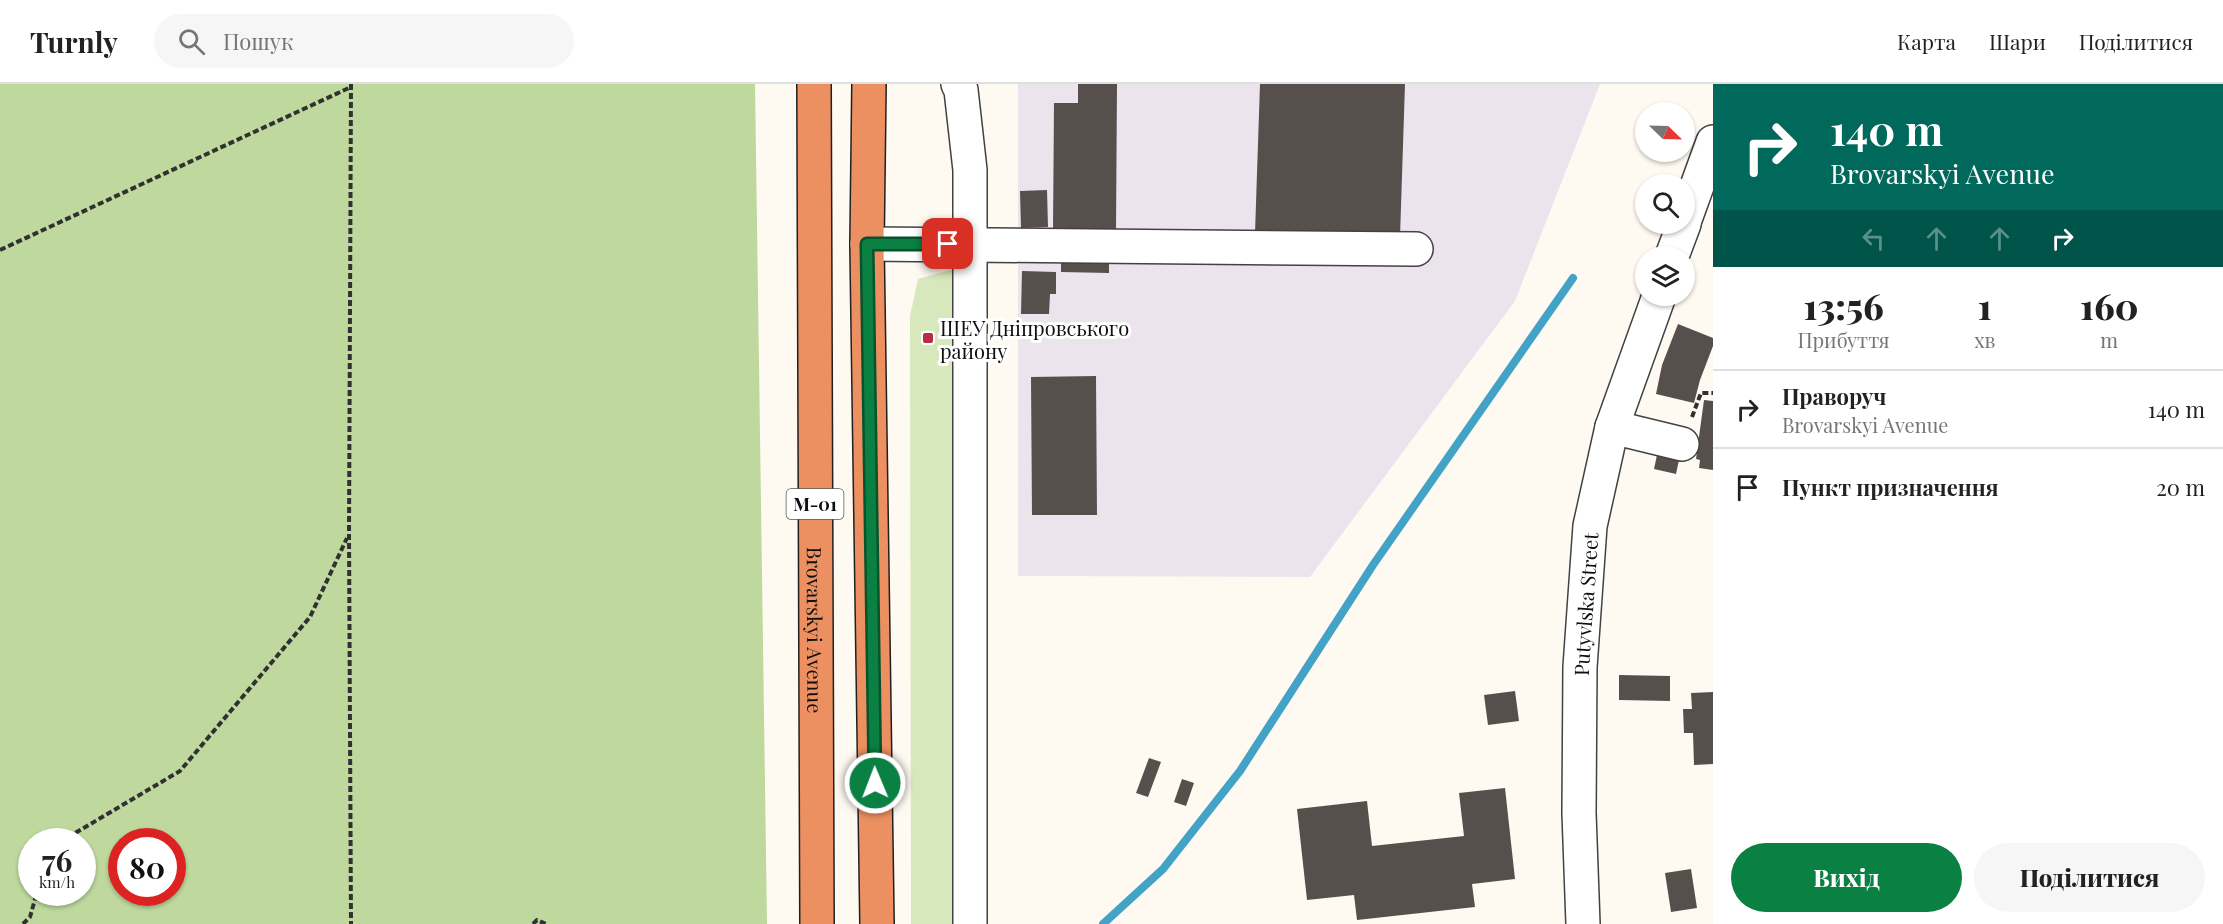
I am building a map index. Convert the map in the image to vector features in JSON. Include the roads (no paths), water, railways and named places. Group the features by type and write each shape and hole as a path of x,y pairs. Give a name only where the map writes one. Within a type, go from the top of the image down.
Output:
{"highway":[{"name":"Brovarskyi Avenue","path":"814,84 817,924"},
{"name":"М-01","path":"869,84 867,244 877,924"}],"street":[{"path":"958,84 962,90 970,170 970,924"},
{"path":"1695,192 1713,142"},
{"path":"867,244 1416,249"},
{"name":"Putyvlska Street","path":"1583,924 1579,813 1580,667 1590,526 1612,427 1655,306"},
{"path":"1612,427 1682,444"}],"waterway":[{"path":"1103,924 1163,869 1240,771 1373,565 1573,278"}],"place":[{"name":"ШЕУ Дніпровського району","path":"928,338"}]}
